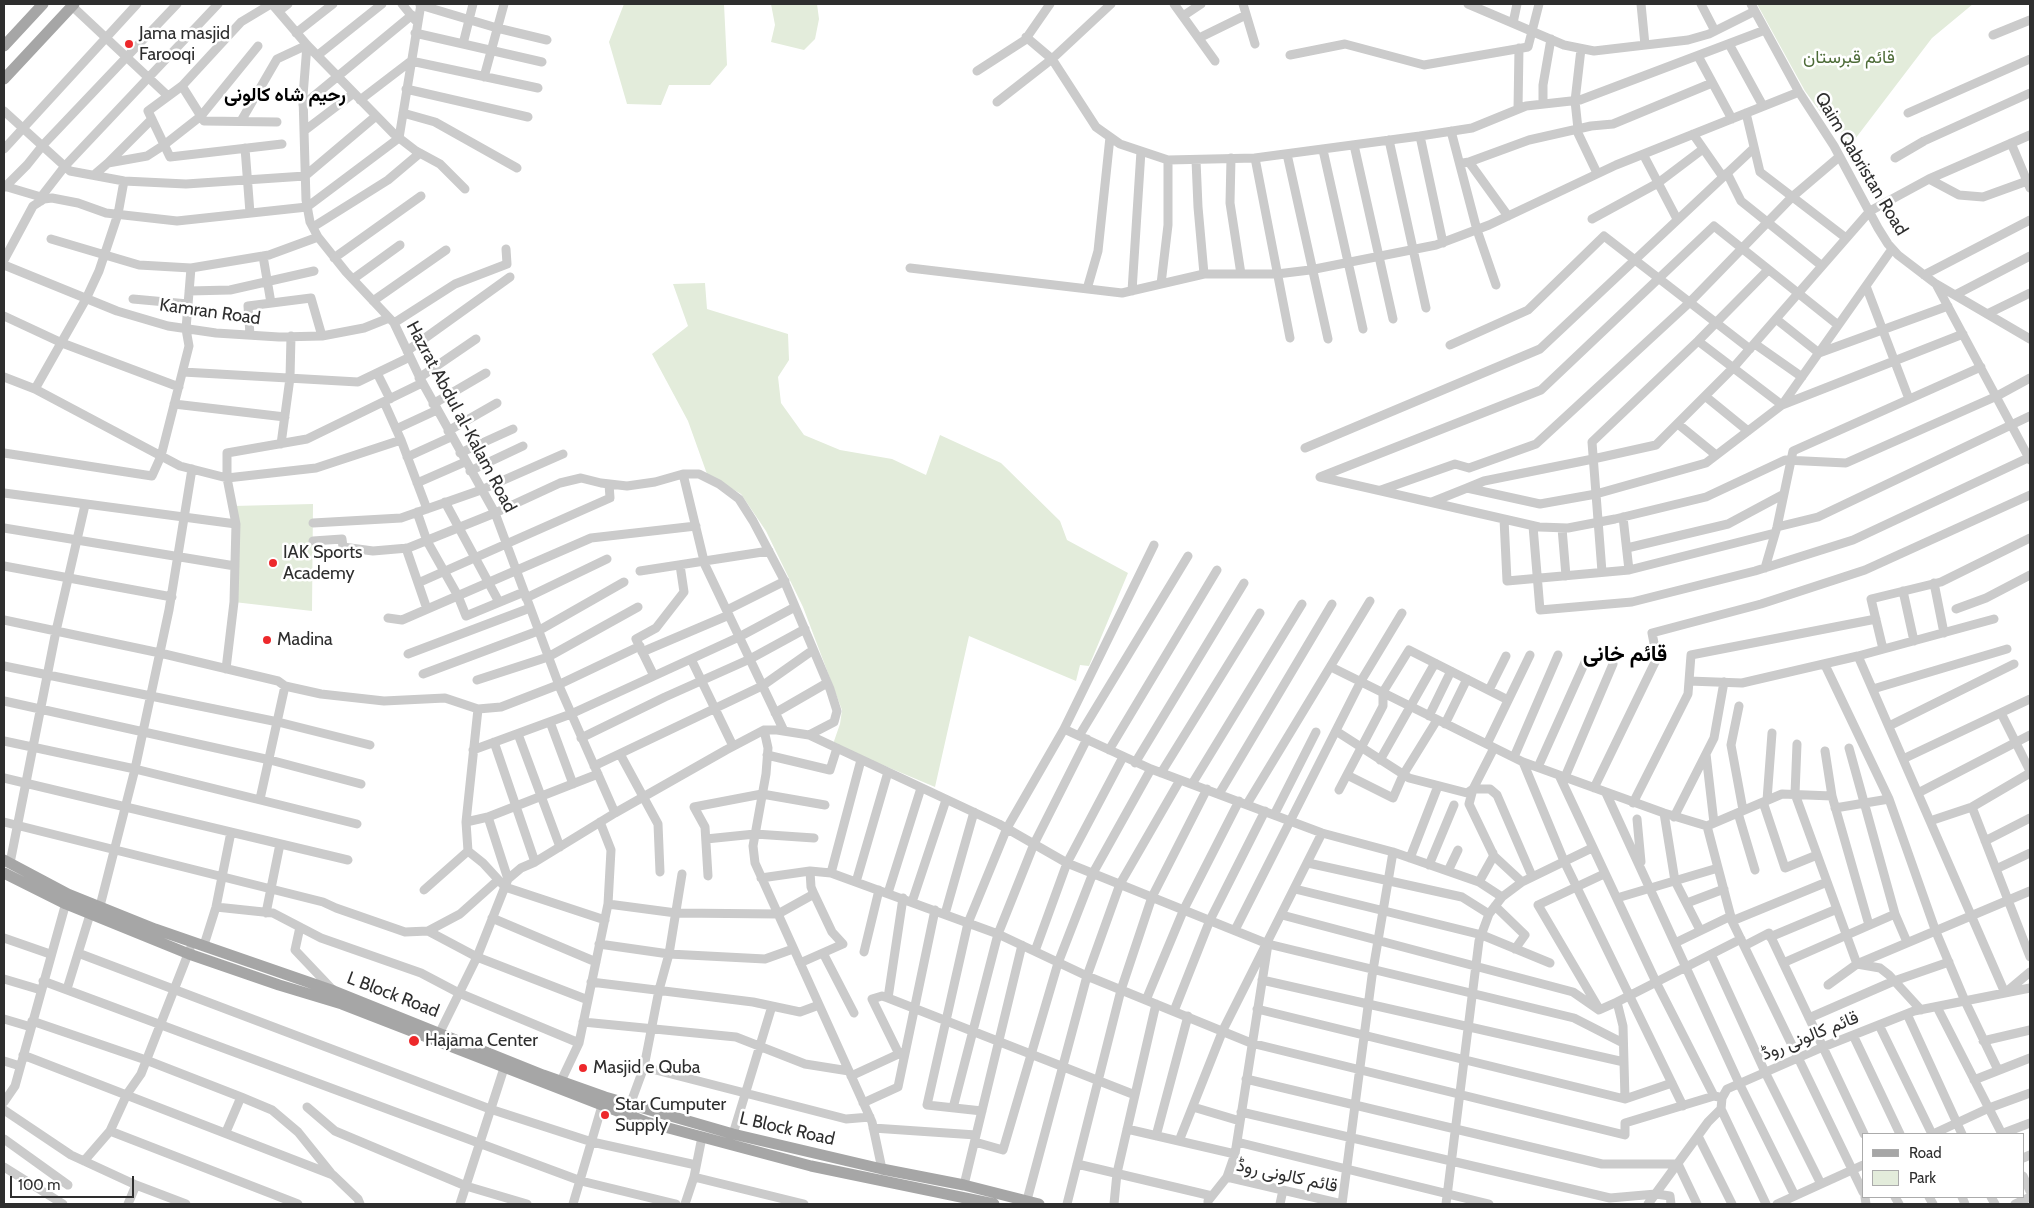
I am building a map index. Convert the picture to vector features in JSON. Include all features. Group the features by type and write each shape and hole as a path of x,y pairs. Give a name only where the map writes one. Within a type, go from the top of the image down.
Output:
{"main road":[{"path":"4,46 43,4"},
{"path":"4,79 73,5"},
{"name":"L Block Road","path":"6,865 67,899 334,992 440,1032 506,1064 561,1081 646,1122 812,1166 994,1204"},
{"name":"L Block Road","path":"95,908 189,954 279,985 342,1004 604,1101 630,1105 733,1134 882,1169 964,1185 1039,1204"}],"street":[{"path":"4,149 137,4"},
{"path":"177,4 43,145 27,165 4,187 41,199 52,198 118,214 176,221 308,207 399,138 415,33 414,19 420,4 497,28 547,40"},
{"path":"4,260 33,206 41,199 65,166 218,4"},
{"path":"282,144 170,157 148,111 182,86 241,22 272,4 307,45 376,116 399,138 440,164 465,189"},
{"path":"279,11 288,4"},
{"path":"296,33 333,4"},
{"path":"318,55 382,4"},
{"path":"402,4 414,19"},
{"path":"463,44 473,4"},
{"path":"484,77 504,4"},
{"path":"977,72 1026,37 1050,4"},
{"path":"997,102 1052,60 1111,4"},
{"path":"1174,4 1215,60"},
{"path":"1183,16 1201,4"},
{"path":"1243,4 1255,44"},
{"path":"1468,4 1551,39 1581,49 1594,50 1688,40 1715,31 1753,8"},
{"path":"1513,23 1517,4"},
{"path":"1290,55 1345,44 1424,65 1528,47 1539,4"},
{"path":"1640,4 1645,45"},
{"path":"1701,4 1715,31"},
{"path":"73,5 168,96"},
{"name":"Qaim Qabristan Road","path":"1753,8 1799,92 1839,156 1878,228 1892,248 1936,284 2029,338"},
{"path":"1199,38 1246,15"},
{"path":"303,105 414,19"},
{"path":"1993,35 2030,20"},
{"path":"1026,37 1052,60 1096,127 1120,144 1168,160 1196,160 1255,158 1323,150 1482,125 1526,106 1575,101 1765,30"},
{"path":"415,33 542,62"},
{"path":"1543,104 1543,85 1551,39"},
{"path":"1729,44 1763,106"},
{"path":"241,121 277,59 307,45"},
{"name":"Hazrat Abdul al-Kalam Road","path":"307,45 303,105 308,207 313,227 318,237 352,280 392,320 435,407 495,513 558,685 615,813"},
{"path":"108,163 147,156 164,145 201,116 258,46"},
{"path":"1518,110 1519,48"},
{"path":"1581,49 1575,101 1577,129 1597,173"},
{"path":"1698,56 1732,119"},
{"path":"1908,113 2030,59"},
{"path":"304,131 410,61 538,88"},
{"path":"1464,163 1529,140 1577,129 1613,124 1712,83"},
{"path":"182,86 204,121 277,122"},
{"path":"406,89 528,117"},
{"path":"910,268 1122,293 1204,274 1277,274 1313,270 1379,257 1442,243 1477,230 1597,173 1799,92"},
{"path":"1894,158 1924,141 2030,93"},
{"path":"4,111 70,171 124,180 186,184 306,176 376,116"},
{"path":"403,113 434,122 517,168"},
{"path":"1746,113 1760,172 1846,238"},
{"path":"94,175 152,119"},
{"path":"1451,131 1464,163 1477,230 1496,285"},
{"path":"1693,134 1725,175 1741,201 1822,266"},
{"path":"1432,502 1484,480 1593,460 1656,445 1733,368 1870,211 1929,179 2030,135"},
{"path":"1420,136 1442,243"},
{"path":"1087,289 1098,251 1110,137"},
{"path":"1389,140 1426,308"},
{"path":"1929,179 1959,195 1983,197 2029,183 2011,143"},
{"path":"1354,145 1393,319"},
{"path":"245,148 250,213"},
{"path":"1592,219 1658,183 1703,148"},
{"path":"1305,448 1540,349 1754,148"},
{"path":"1323,150 1363,329"},
{"path":"1132,291 1142,151"},
{"path":"313,227 388,180 420,153"},
{"path":"1287,154 1328,338"},
{"path":"1643,154 1677,219"},
{"path":"1380,491 1455,464 1469,468 1536,444 1689,302 1792,197 1839,156"},
{"path":"1231,158 1230,204 1241,274"},
{"path":"1255,158 1290,338"},
{"path":"1161,284 1168,225 1168,160"},
{"path":"1196,160 1204,274"},
{"path":"1464,163 1508,216"},
{"path":"35,389 86,299 99,271 118,214 124,180"},
{"path":"334,258 421,196"},
{"path":"1924,275 2030,220"},
{"path":"1838,325 1714,226 1541,390 1320,477 1533,526 1562,528 1623,517 1706,497 1785,460 1846,463 1997,396 2030,378"},
{"path":"1450,345 1528,310 1604,236 1716,323 1802,377"},
{"path":"51,240 139,265 191,268 264,256 318,237"},
{"path":"352,280 400,245"},
{"path":"1782,405 1892,248"},
{"name":"Kamran Road","path":"4,265 117,311 168,326 250,335 322,336 364,328 392,320 455,284 507,264 506,249"},
{"path":"373,301 446,250"},
{"path":"264,256 271,303"},
{"path":"1955,296 2030,256"},
{"path":"4,453 152,476 161,456 189,346 186,329 191,268"},
{"path":"1602,572 1592,442 1698,342 1768,270"},
{"path":"189,291 230,290 314,271"},
{"path":"182,372 358,382 408,354 510,277"},
{"path":"1533,526 1540,610 1632,602 1764,568 1853,540 2030,458 1936,284"},
{"path":"1866,286 1909,399"},
{"path":"1987,314 2030,293"},
{"path":"250,335 248,306 311,298 322,336"},
{"path":"133,299 188,304"},
{"path":"1819,353 1948,306"},
{"path":"4,316 62,343 179,387"},
{"path":"1776,319 1819,353"},
{"path":"1468,488 1540,504 1596,494 1706,463 1782,405 1963,334"},
{"path":"281,444 290,378 291,336"},
{"path":"226,669 234,602 236,524 227,478 227,454 307,440 387,401 421,380 476,339"},
{"path":"1698,342 1782,405"},
{"path":"1764,568 1776,530 1792,451 1981,367"},
{"path":"377,373 417,484 427,540 458,596 466,616 499,602 525,595 607,559"},
{"path":"396,429 435,407 486,373"},
{"path":"4,379 35,389 180,466 227,478 316,468 401,440"},
{"path":"1705,396 1748,431"},
{"path":"407,457 450,434 497,403"},
{"path":"174,404 285,417"},
{"path":"1504,519 1507,581 1629,570 1818,517 2030,416"},
{"path":"1678,424 1716,455"},
{"path":"417,484 513,429"},
{"path":"470,470 523,446"},
{"path":"313,523 401,518 481,490 563,454"},
{"path":"67,989 114,849 135,769 172,597 192,469"},
{"path":"683,474 704,561 784,731"},
{"path":"313,541 342,538 343,547 374,551 406,548 495,513 560,483 581,478 627,486 655,482 683,474 699,474 719,484 738,499 753,521 785,581 837,712 834,722 809,735"},
{"path":"418,583 610,498 608,484"},
{"path":"4,493 236,524"},
{"path":"1627,548 1728,524 1784,494"},
{"path":"1594,788 1657,658 1652,633 1761,604 1865,570 2030,495"},
{"path":"445,502 499,602"},
{"path":"6,865 26,784 56,631 85,505"},
{"path":"1623,517 1629,570"},
{"path":"388,618 402,620 591,538 696,526"},
{"path":"4,528 235,566"},
{"path":"1562,528 1566,576"},
{"path":"1883,649 1871,599 1934,584 2030,538"},
{"path":"982,1111 927,1105 968,922 1007,828 1064,729 1154,545"},
{"path":"406,548 427,609"},
{"path":"640,571 769,551"},
{"path":"953,1108 998,934 1034,844 1083,737 1188,556"},
{"path":"654,676 636,639 656,628 684,592 680,565"},
{"path":"4,566 172,597"},
{"path":"1109,750 1217,570"},
{"path":"1956,609 1986,598 2030,576"},
{"path":"4,620 160,653 278,681 285,686 350,698 384,701 445,698 478,709 501,707 558,685 728,613 785,581"},
{"path":"423,674 538,631 624,582"},
{"path":"1136,763 1244,582"},
{"path":"1934,584 1944,633"},
{"path":"1903,591 1914,641"},
{"path":"1146,1000 1184,909 1243,803 1331,667 1370,601"},
{"path":"1192,784 1302,604"},
{"path":"1219,794 1332,604"},
{"path":"478,680 548,657 638,607"},
{"path":"472,750 571,714 691,660 795,607"},
{"path":"408,654 530,608"},
{"path":"1161,772 1260,613"},
{"path":"1235,930 1361,681 1402,613"},
{"path":"1633,803 1688,694 1691,655 1876,619"},
{"path":"1689,681 1742,683 1825,665 1994,619"},
{"path":"581,738 701,680 750,659 805,629"},
{"path":"1872,689 2007,649"},
{"path":"466,822 488,817 573,784 620,754 762,686 813,650"},
{"path":"1339,790 1383,706 1383,692 1409,650 1508,700"},
{"path":"1522,882 1493,853 1469,804 1508,700 1530,655"},
{"path":"1558,655 1519,759 1564,861 1683,1106"},
{"path":"1489,690 1506,656"},
{"path":"1858,656 2005,993 2030,972"},
{"path":"691,660 734,746"},
{"path":"1538,767 1586,660"},
{"path":"1380,760 1435,663"},
{"path":"1613,664 1562,776 1604,874 1656,982 1718,1097 1721,1109 1766,1204"},
{"path":"1889,726 2014,664"},
{"path":"1825,665 1889,799 1936,932 1965,1001 1998,1070"},
{"path":"4,666 278,722 370,745"},
{"path":"1331,667 1519,759 1674,817 1711,824 1782,794 1832,796"},
{"path":"1437,720 1451,671"},
{"path":"1347,775 1394,798 1403,775 1437,720 1467,679"},
{"path":"1674,817 1714,738 1724,682"},
{"path":"775,713 827,683"},
{"path":"260,799 285,686"},
{"path":"1903,759 2030,700"},
{"path":"4,701 270,760 361,784"},
{"path":"1739,706 1732,746 1741,811 1755,870"},
{"path":"478,709 472,750 466,822 468,851 504,882 605,920"},
{"path":"1930,821 1972,807 2030,772 2001,713"},
{"path":"550,722 573,784"},
{"path":"1064,729 1151,769 1322,834 1393,852 1479,882 1502,897"},
{"path":"764,730 768,755 753,846 755,863 870,1117 882,1169"},
{"path":"4,822 323,902 405,932 428,931 460,914 521,868 560,847 644,796 764,730 784,731 809,735 837,748 1007,828 1067,863 1268,944 1574,1018 1624,1043"},
{"path":"1336,731 1403,775 1466,793 1474,789 1490,789 1496,795 1532,876"},
{"path":"1274,815 1316,732"},
{"path":"1772,733 1765,801 1785,868 1817,855"},
{"path":"518,734 560,847"},
{"path":"1918,793 2030,736"},
{"path":"4,741 135,769 357,824"},
{"path":"494,742 534,862"},
{"path":"1797,744 1796,794 1857,964"},
{"path":"768,755 830,770 837,748"},
{"path":"1849,748 1894,914 1907,942"},
{"path":"1825,751 1835,808 1869,926"},
{"path":"620,754 658,824 660,872"},
{"path":"1706,754 1711,824 1718,868 1731,918 1862,1190"},
{"path":"1034,951 1067,863 1123,757"},
{"path":"831,873 861,760"},
{"path":"873,1128 975,1139 1003,1150 1058,963 1093,873 1151,769"},
{"path":"856,882 888,772"},
{"path":"4,778 348,860"},
{"path":"1028,1200 1087,976 1120,884 1180,780"},
{"path":"1410,858 1438,786"},
{"path":"864,952 883,891 921,788"},
{"path":"1067,1204 1121,990 1152,897 1207,790"},
{"path":"1606,793 1739,1083 1795,1196"},
{"path":"708,876 705,827 694,807 762,794 825,805"},
{"path":"1835,808 1889,799"},
{"path":"912,902 946,800"},
{"path":"1429,865 1454,804"},
{"path":"1972,807 2030,957"},
{"path":"1174,1011 1210,920 1265,811"},
{"path":"945,914 974,812"},
{"path":"1664,814 1675,881 1700,930"},
{"path":"440,1032 477,957 504,882 488,817"},
{"path":"1985,841 2030,818"},
{"path":"1637,820 1641,870"},
{"path":"561,1081 579,1043 608,904 611,850 600,822"},
{"path":"84,1161 110,1131 127,1094 141,1074 189,954 198,944 216,907 230,832"},
{"path":"706,839 755,834 814,838"},
{"path":"1179,1142 1223,1030 1322,834"},
{"path":"266,913 280,844"},
{"path":"1446,1204 1476,967 1482,935 1492,910 1502,897 1522,882 1592,848"},
{"path":"1448,871 1458,850"},
{"path":"424,890 468,851"},
{"path":"1342,1204 1373,970 1393,852"},
{"path":"1479,882 1493,857 1493,853"},
{"path":"1996,869 2030,854"},
{"path":"1308,862 1462,898 1492,910 1525,935 1515,949"},
{"path":"1617,898 1718,868"},
{"path":"800,962 843,944 832,932 814,894 811,887 810,872"},
{"path":"761,878 810,872 831,873 998,934 1087,976 1251,1043 1625,1135 1625,1123 1718,1097"},
{"path":"630,1105 644,1067 669,954 682,874"},
{"path":"1599,1010 1538,905 1604,874"},
{"path":"1675,943 1700,930 1827,882"},
{"path":"1294,889 1482,935 1550,963"},
{"path":"1687,903 1724,889"},
{"path":"1828,984 1857,964 2030,891"},
{"path":"608,904 676,913 778,914 814,894"},
{"path":"888,998 903,898"},
{"path":"4,1102 15,1086 50,954 67,899"},
{"path":"216,907 273,913 321,938 421,973 459,993 579,1043"},
{"path":"1770,937 1837,909"},
{"path":"864,1103 898,1087 902,1053 914,1008 935,910"},
{"path":"1783,964 1894,914"},
{"path":"1282,915 1573,992 1599,1010"},
{"path":"492,918 596,962"},
{"path":"300,927 295,950 334,992"},
{"path":"428,931 477,957 588,1000"},
{"path":"1599,1010 1711,954 1769,933 1864,1133"},
{"path":"4,938 50,954"},
{"path":"599,944 669,954 765,959 793,949"},
{"path":"1227,1177 1235,1154 1268,944"},
{"path":"964,1185 1022,945"},
{"path":"78,953 490,1109 592,1142 696,1166"},
{"path":"823,953 854,1013"},
{"path":"1711,954 1765,1072 1821,1184"},
{"path":"1809,1018 1894,981 1949,962"},
{"path":"1857,964 1880,968 1921,1010"},
{"path":"4,979 67,989 580,1181 676,1204"},
{"path":"1262,980 1624,1062"},
{"path":"592,982 772,1006 800,1012 819,1004"},
{"name":"قائم کالونی روڈ","path":"1718,1097 1727,1089 1739,1083 1907,1014 2030,988"},
{"path":"902,1053 872,999 882,996 888,998 1135,1095"},
{"path":"1617,1002 1623,1026 1625,1099"},
{"path":"1114,1204 1117,1173 1156,1004"},
{"path":"733,1134 772,1006"},
{"path":"1937,1007 2000,1133"},
{"path":"1257,1009 1625,1099 1672,1083"},
{"path":"1907,1014 1962,1133"},
{"path":"1156,1136 1188,1016"},
{"path":"4,1019 32,1024 146,1060 241,1096 272,1110 298,1132 333,1175 360,1204"},
{"path":"583,1022 736,1038 805,1064 850,1074 902,1053"},
{"path":"1879,1025 1933,1133"},
{"path":"1984,1041 2030,1030"},
{"path":"1853,1035 1900,1133"},
{"path":"23,1054 333,1175"},
{"path":"1974,1080 2030,1058"},
{"path":"4,1061 20,1066"},
{"path":"460,1204 506,1064"},
{"path":"644,1067 846,1119 870,1117"},
{"path":"1246,1079 1602,1164 1678,1164"},
{"path":"1935,1133 1988,1108 2030,1093"},
{"path":"226,1132 241,1096"},
{"path":"573,1204 604,1101"},
{"path":"307,1107 335,1131 466,1186 527,1204"},
{"path":"1193,1108 1351,1136 1610,1198 1656,1194 1670,1196 1671,1204"},
{"path":"1648,1204 1708,1122 1721,1109"},
{"path":"4,1110 71,1155 136,1185 186,1204"},
{"path":"2004,1133 2030,1123"},
{"path":"1127,1130 1235,1154"},
{"path":"110,1131 298,1204"},
{"path":"1698,1136 1732,1204"},
{"path":"685,1204 694,1177 702,1137"},
{"path":"4,1139 68,1185"},
{"path":"1237,1142 1489,1204"},
{"path":"1077,1164 1117,1173 1210,1200"},
{"path":"1678,1164 1698,1204"},
{"path":"1777,1204 1862,1165"},
{"path":"4,1167 63,1204"},
{"path":"694,1177 804,1204"},
{"name":"قائم کالونی روڈ","path":"1210,1200 1227,1177 1342,1204"},
{"path":"2024,1178 2030,1191"},
{"path":"128,1204 136,1185"},
{"path":"1280,1204 1283,1190"},
{"path":"2015,1204 2030,1197"}],"green space":[{"path":"624,4 724,4 727,65 710,85 669,85 661,105 627,104 609,42"},
{"path":"771,4 817,4 819,19 815,39 804,50 771,42 775,25"},
{"name":"قائم قبرستان","path":"1757,4 1973,4 1932,38 1852,143 1824,117 1805,91"},
{"path":"705,283 707,309 788,334 789,360 778,377 781,403 804,435 840,450 892,459 926,475 940,435 1001,463 1060,521 1067,540 1128,573 1089,666 1080,665 1076,681 969,636 935,787 833,744 840,724 842,710 803,607 766,531 741,494 707,474 688,421 652,354 688,326 673,284"},
{"name":"IAK Sports Academy","path":"313,504 312,611 234,602 233,506"}],"place":[{"name":"Jama masjid Farooqi","path":"129,44"},
{"name":"IAK Sports Academy","path":"273,563"},
{"name":"Madina","path":"267,640"},
{"name":"Hajama Center","path":"414,1041"},
{"name":"Masjid e Quba","path":"583,1068"},
{"name":"Star Cumputer Supply","path":"605,1115"}],"district":[{"name":"رحیم شاہ کالونی","path":"285,95"},
{"name":"قائم خانى","path":"1625,655"}]}
